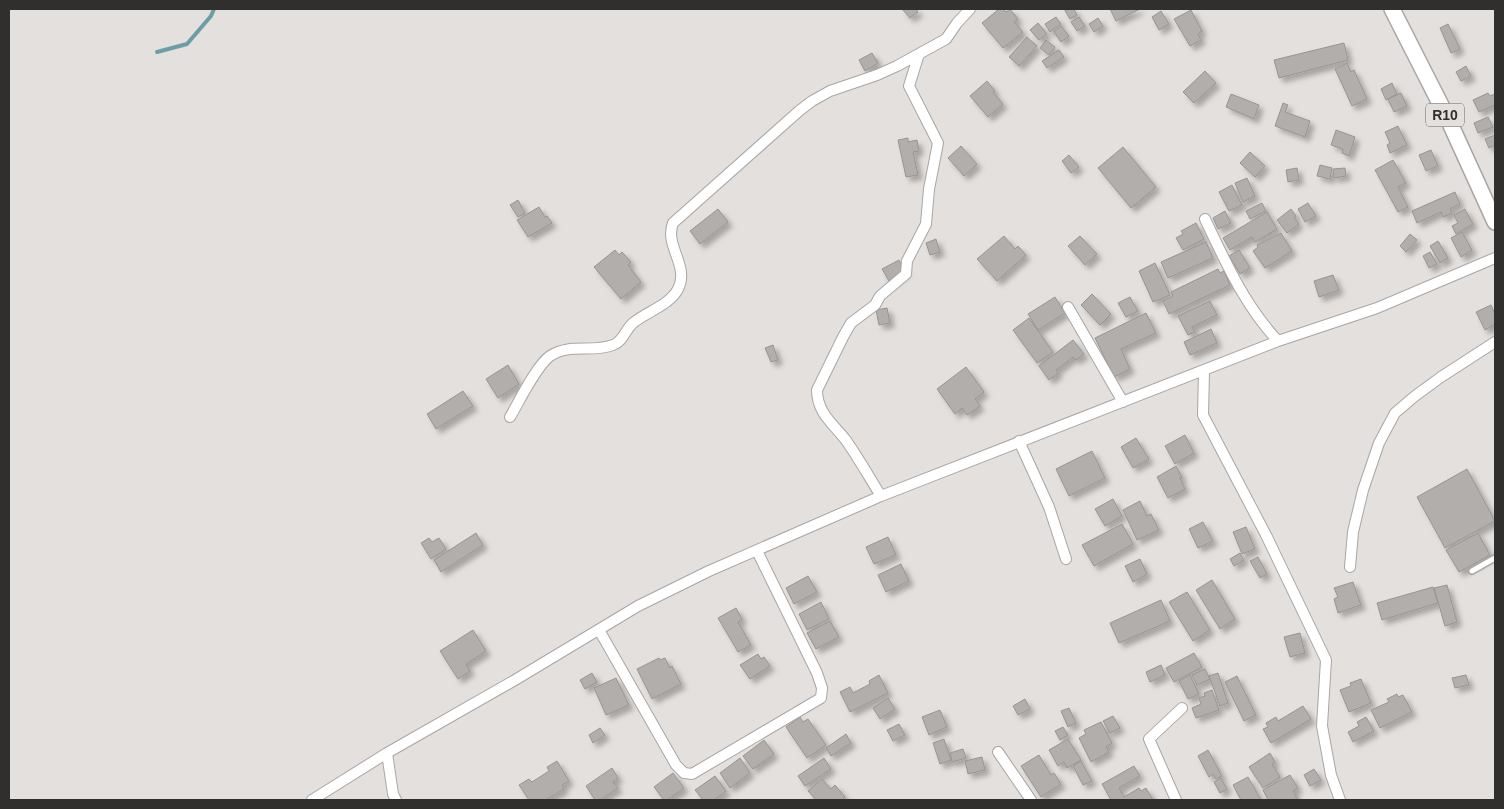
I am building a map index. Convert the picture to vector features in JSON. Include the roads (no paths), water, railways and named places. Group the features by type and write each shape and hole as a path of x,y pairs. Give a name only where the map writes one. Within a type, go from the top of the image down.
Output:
{"main road":[{"name":"R10","path":"1392,9 1494,218"}],"street":[{"path":"510,417 548,357 563,349 605,348 615,345 630,325 670,298 677,291 682,280 680,261 671,241 673,223 799,111 830,91 877,75 946,39 970,9"},
{"path":"881,496 845,439 826,418 817,398 817,390 851,323 875,305 880,296 906,274 906,261 926,224 929,189 938,143 908,86 920,54"},
{"path":"1205,219 1233,277 1250,306 1278,341"},
{"path":"312,800 387,753 638,606 709,571 881,496 1019,441 1278,341 1377,308 1495,258"},
{"path":"1068,307 1123,402"},
{"path":"1350,567 1353,532 1363,490 1379,443 1395,413 1440,377 1495,342"},
{"path":"1204,371 1203,415 1266,535 1326,660 1322,726 1330,775 1340,800"},
{"path":"1019,441 1049,507 1066,559"},
{"path":"599,630 676,765 684,773 692,774 821,698 822,688 817,674 757,551"},
{"path":"1176,800 1149,739 1182,708"},
{"path":"998,752 1031,800"},
{"path":"387,753 393,794 396,800"}],"lane":[{"path":"1472,572 1495,558"}],"waterway":[{"path":"157,52 187,44 211,16 214,9"}]}
